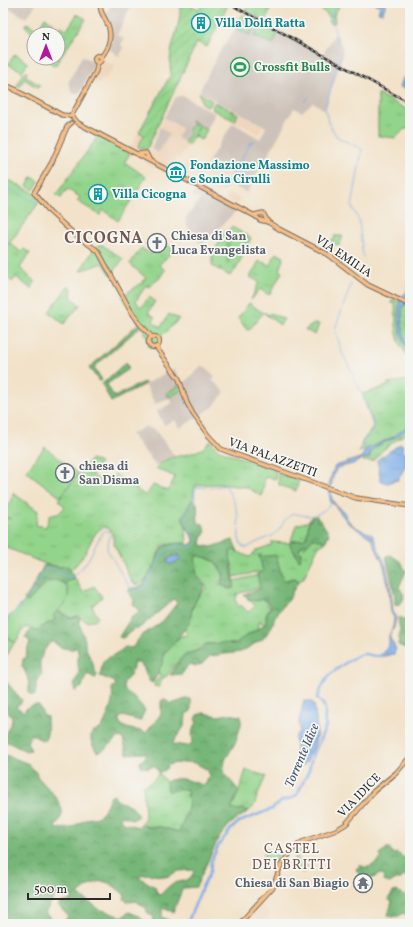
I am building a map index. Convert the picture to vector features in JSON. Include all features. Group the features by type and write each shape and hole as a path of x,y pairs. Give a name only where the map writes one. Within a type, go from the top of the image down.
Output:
{"main road":[{"path":"71,118 96,71 98,62 101,60 101,57 108,47 110,35 108,24 100,11 101,3"},
{"path":"3,84 62,115 71,118 253,215 259,216 263,213 264,219 260,220 259,216"},
{"name":"VIA PALAZZETTI","path":"71,118 52,162 34,193 47,209 73,233 98,251 131,311 148,333 150,338 149,344 152,347 158,347"},
{"name":"VIA EMILIA","path":"264,219 323,252 364,283 410,305"},
{"name":"VIA PALAZZETTI","path":"150,338 155,336 158,338 158,347 179,379 187,403 193,414 218,446 224,450 363,500 410,506"},
{"name":"VIA IDICE","path":"239,924 273,887 281,865 294,848 302,842 336,830 346,824 374,791 396,773 410,757"}],"shaded area":[{"path":"3,3 37,3 26,18 3,5"},
{"path":"112,3 132,3 117,35 124,39 121,45 124,48 119,56 109,49 111,30 106,15"},
{"path":"53,21 61,26 50,26"},
{"path":"255,23 259,25 254,36 272,44 279,30 323,54 334,35 338,36 343,49 325,109 313,102 302,112 294,108 247,193 228,183 233,175 209,160 233,123 260,139 266,127 199,92 219,53 236,28"},
{"path":"82,56 95,62 80,93 74,94 71,92 68,83"},
{"path":"103,60 115,66 99,84 91,81"},
{"path":"183,96 214,113 207,130 191,120 193,123 184,142 177,138 182,128 164,118 176,97"},
{"path":"239,114 263,127 260,132 258,134 235,121"},
{"path":"164,119 182,128 177,138 188,145 179,159 176,158 168,170 156,163 154,168 144,162 141,154 129,150 139,132 144,135 138,147 142,148 144,152 148,149 157,154 170,134 160,127"},
{"path":"160,127 170,134 158,153 151,149"},
{"path":"208,160 232,175 218,196 178,175 187,161 202,170"},
{"path":"198,188 238,209 202,245 190,232 185,219 200,200 192,196"},
{"path":"229,193 240,199 237,206 226,200"},
{"path":"202,365 215,376 212,380 225,392 213,407 180,428 175,420 164,425 157,411 172,403 169,398 155,404 145,384 174,369 183,384","holes":["182,384 184,389 169,397 167,392"]},
{"path":"145,427 155,430 175,456 166,459 156,466 131,434"},
{"path":"310,840 319,844 313,852 305,846"},
{"path":"260,903 269,913 269,918 261,924 254,916 248,922 245,919"}],"green space":[{"path":"185,3 199,9 202,3 229,3 207,47 197,42 146,151 138,147 144,135 139,132 171,74 170,65 172,47 179,22 180,4"},
{"path":"250,3 269,3 270,10 265,22 245,10"},
{"path":"313,3 341,3 334,15 335,23 330,23 327,14"},
{"path":"77,14 86,19 66,49 66,29 67,30"},
{"path":"242,14 278,33 273,44 254,36 259,25 256,23 250,35 234,27"},
{"path":"45,17 52,22 49,26 40,26"},
{"path":"27,23 32,26 26,27 25,26"},
{"path":"15,54 26,62 26,66 22,71 8,64"},
{"path":"27,72 26,77 40,85 38,88 24,79 20,87 17,85 23,75 21,73"},
{"path":"199,93 212,101 210,105 207,106 202,103"},
{"path":"378,94 410,111 410,129 404,129 396,138 378,136"},
{"path":"215,102 238,114 235,121 213,110 212,107"},
{"path":"191,120 200,126 188,145 184,142 190,133 188,131 193,123"},
{"path":"200,126 207,130 201,140 194,136"},
{"path":"98,136 130,154 125,161 126,163 146,177 118,221 103,210 100,215 77,201 80,197 67,189 61,198 56,195"},
{"path":"3,177 34,193 40,201 9,244 3,241"},
{"path":"32,177 39,181 34,190 27,186"},
{"path":"232,227 251,238 236,269 230,276 212,266 212,256 224,233 228,233"},
{"path":"334,236 343,236 339,246 330,241 335,239"},
{"path":"165,243 174,250 159,265 165,270 159,279 150,287 146,285 136,301 141,308 149,297 155,301 148,313 155,317 153,322 161,327 169,314 179,319 161,337 159,346 152,348 149,347 147,336 122,296 142,283 146,278 130,264 141,248 149,253 158,251"},
{"path":"9,244 21,252 24,249 30,253 20,268 35,282 31,289 16,277 12,282 3,272 3,253"},
{"path":"101,244 123,259 111,275 103,263 80,271 94,249"},
{"path":"276,253 284,257 279,270 282,272 270,294 267,294 260,289 251,300 259,282 250,277 259,261 270,265"},
{"path":"68,286 72,289 71,297 80,305 64,324 49,312"},
{"path":"393,299 410,306 408,322 406,322 410,333 410,360 401,346 398,337 396,328 395,303 391,303"},
{"path":"249,303 263,313 249,330 247,330 238,318"},
{"path":"265,312 268,315 270,313 284,319 280,325 264,313"},
{"path":"315,323 319,324 315,335 305,330"},
{"path":"138,324 140,327 94,367 102,380 100,382 89,368"},
{"path":"126,362 129,369 107,384 114,397 144,382 145,384 111,402 102,384"},
{"path":"410,380 410,430 383,450 373,461 363,461 366,458 370,458 371,447 359,452 362,442 373,425 362,394 388,386 388,383"},
{"path":"180,385 182,390 169,397 167,393"},
{"path":"210,441 219,450 275,470 276,479 265,477 262,496 246,487 218,484 197,485 194,489 193,498 183,518 186,527 187,543 163,545 150,573 143,582 137,585 132,582 115,546 111,531 106,527 102,528 96,533 85,553 71,570 45,564 3,546 3,523 5,517 11,519 3,516 3,502 8,504 11,503 13,493 38,511 36,525 46,527 50,515 58,514 65,507 58,500 91,459 100,463 92,474 96,478 94,481 97,478 106,485 115,474 146,496 153,485 168,491 175,477 156,468 161,463 172,458 197,451 203,448"},
{"path":"45,447 78,474 60,497 26,471"},
{"path":"278,473 299,480 296,491 279,485"},
{"path":"193,500 197,503 198,523 203,524 206,531 202,538 201,545 211,547 233,540 238,552 233,550 230,552 234,586 229,589 221,584 224,574 216,562 196,555 198,577 205,586 192,609 190,622 164,654 163,662 153,683 150,682 140,663 134,663 130,676 124,682 124,687 126,691 134,697 145,710 140,721 123,716 119,718 119,721 124,727 146,733 161,714 162,700 164,699 171,704 189,698 191,700 191,711 186,714 185,725 172,744 188,746 193,742 192,732 197,723 195,719 197,715 204,713 218,716 228,714 241,716 241,725 235,743 225,760 223,773 239,791 231,809 244,809 249,811 230,824 218,839 196,887 184,888 182,890 173,912 162,908 162,917 169,920 167,924 63,924 68,916 58,905 60,903 70,901 72,897 57,895 54,897 45,913 56,924 3,924 3,754 29,764 37,776 57,799 62,809 62,814 55,828 56,829 71,828 86,819 97,817 103,813 110,797 114,795 116,800 132,807 138,815 133,819 122,816 120,819 123,823 139,827 142,823 147,827 161,827 179,832 189,803 187,789 168,791 166,782 180,779 189,780 202,785 206,784 209,775 208,770 195,763 187,762 170,764 164,771 159,773 155,766 151,766 149,768 141,767 140,762 144,759 147,753 127,754 123,739 120,737 114,740 104,750 97,752 91,741 92,733 102,727 107,717 112,704 112,688 116,684 113,681 100,676 103,661 125,647 132,648 141,636 163,621 177,603 174,599 138,629 135,628 123,638 119,637 131,618 139,611 133,604 134,600 128,591 131,588 136,588 143,585 151,570 155,566 163,547 180,543 189,545 194,542 194,539 183,520 191,501","holes":["179,871 194,871 188,880 171,885 160,895 157,893 155,887 139,877 141,875 148,874 166,877","101,881 111,884 117,888 125,895 124,899 130,902 136,901 146,908 148,913 154,918 150,923 146,923 139,916 129,912 124,916 115,915 100,910 78,894 90,885"]},
{"path":"317,516 317,522 321,521 329,534 326,536 326,542 313,538 305,547 301,546 299,550 301,552 299,560 290,545 290,542 305,539 311,517"},
{"path":"318,518 329,534 325,543 318,547 303,579 299,581 293,578 237,594 235,600 239,607 241,605 248,612 255,606 247,598 257,601 264,599 270,607 266,614 267,622 264,626 260,620 258,628 236,644 205,644 199,649 181,658 167,676 163,678 159,687 154,686 161,675 158,675 164,652 181,636 186,635 187,633 184,630 191,618 191,612 197,598 207,587 196,574 195,558 197,556 202,556 215,562 223,574 223,578 219,583 226,588 232,589 234,588 233,567 229,557 232,549 250,557 257,550 271,545 272,542 288,543 302,540 291,541 296,525","holes":["279,568 280,570 234,581 234,577"]},
{"path":"259,555 276,555 283,581 295,578 299,581 288,601 284,604 275,617 272,626 264,638 241,652 210,656 202,664 196,666 190,664 188,665 182,674 170,675 182,657 201,649 207,644 235,644 266,624 266,616 271,606 264,599 253,601 244,595 260,589 257,574 263,572"},
{"path":"391,555 402,563 406,571 399,587 404,595 403,600 400,604 395,605 395,596 386,556"},
{"path":"44,565 60,567 68,566 75,578 69,580 65,584 59,581 48,582 28,603 24,599 30,592"},
{"path":"75,578 83,592 94,586 102,597 92,606 98,618 88,622 77,616 70,618 57,611 67,599 68,592 65,584"},
{"path":"55,580 65,584 68,597 53,615 55,620 42,626 37,631 25,627 15,643 3,631 3,623 25,601 28,602 46,583"},
{"path":"57,611 70,618 77,616 80,617 79,623 85,640 85,646 97,675 95,679 90,675 86,675 82,687 75,691 75,683 79,672 77,649 75,646 74,649 62,648 54,642 51,642 46,648 40,661 40,669 42,672 36,683 35,695 31,695 29,693 28,679 22,666 23,659 26,658 30,642 25,637 32,629 37,631 41,627 55,620 53,615"},
{"path":"399,617 407,622 409,626 410,650 398,645 400,631"},
{"path":"3,632 14,643 3,662"},
{"path":"3,678 22,700 21,703 16,706 23,712 30,706 39,705 43,715 47,717 46,738 44,741 30,734 30,739 27,742 31,750 26,751 3,740 3,735 6,733 12,718 3,704"},
{"path":"246,770 266,776 253,807 249,811 244,809 233,810 231,809"},
{"path":"159,773 166,782 167,786 187,789 189,803 179,832 161,827 147,827 142,823 145,817 143,786 152,781"},
{"path":"308,841 298,857 291,853 300,843"},
{"path":"388,847 393,854 397,853 404,858 410,857 410,865 406,868 410,870 410,878 403,876 401,879 396,879 390,883 383,881 384,877 382,874 378,874 374,878 361,878 356,869 360,865 363,867 369,867 374,864 382,858 379,855"},
{"path":"264,848 276,854 278,850 280,851 277,858 280,860 277,865 274,864 275,861 265,857 263,859 262,858 265,852 263,850"},
{"path":"295,857 308,866 303,873 291,865"},
{"path":"410,889 410,918 408,915 403,913 399,916 390,917 388,915 392,902 388,899 393,892 398,891 404,896"}],"water":[{"path":"374,3 386,3 383,13 378,12 380,6"},
{"path":"405,77 410,79 406,89 400,87 403,78"},
{"path":"406,293 408,294 409,301 403,306 402,323 410,354 403,341 399,320 400,298"},
{"path":"410,424 410,426 394,438 378,445 372,451 369,458 337,468 331,493 334,503 344,512 350,523 359,529 372,534 386,567 391,591 393,612 396,618 394,628 389,636 394,618 391,612 384,566 371,538 348,523 333,503 331,503 329,484 335,466 360,458 365,450 393,437"},
{"path":"400,444 403,445 404,452 409,454 408,464 398,480 387,483 381,481 377,460"},
{"path":"180,555 180,560 170,565 167,560 173,556"},
{"path":"389,636 396,649 394,654 379,657 389,645"},
{"path":"304,701 311,701 313,703 317,734 314,747 308,760 303,766 295,758 295,737 300,731 299,721"}],"waterway":[{"path":"338,44 332,21 333,9 339,3"},
{"path":"342,54 325,108 328,122 337,137 362,149 352,207 359,221 363,257"},
{"path":"305,101 309,97"},
{"path":"223,191 251,142 255,141"},
{"path":"3,189 12,191 37,203"},
{"path":"351,284 335,329 342,353 354,376 354,381 357,383 374,423 373,430 362,446 366,451"},
{"name":"Torrente Idice","path":"406,296 410,284"},
{"path":"3,622 27,599 47,568 53,568 69,578 75,575 83,567 102,532 105,530 109,532 110,536 107,549 129,587 136,591 145,587 164,551 171,547 188,547 196,545 197,540 186,521 186,513 195,500 195,490 197,487 211,488 225,485 234,502 238,515 239,539 242,546 247,548 272,536 293,513 305,516 318,514 327,508 331,503"},
{"name":"Torrente Idice","path":"187,924 210,872 211,862 218,846 231,829 239,822 272,809 282,801 297,795 309,770 312,758 326,726 325,708 317,698 327,678 344,664 360,655 383,655"}],"railway":[{"path":"228,3 410,103"}],"place":[{"name":"Villa Dolfi Ratta","path":"201,23"},
{"name":"Crossfit Bulls","path":"240,67"},
{"name":"Fondazione Massimo e Sonia Cirulli","path":"176,172"},
{"name":"Villa Cicogna","path":"98,194"},
{"name":"Chiesa di San Luca Evangelista","path":"157,243"},
{"name":"chiesa di San Disma","path":"65,473"},
{"name":"Chiesa di San Biagio","path":"363,883"}],"district":[{"name":"CICOGNA","path":"104,237"},
{"name":"CASTEL DEI BRITTI","path":"292,856"}]}
